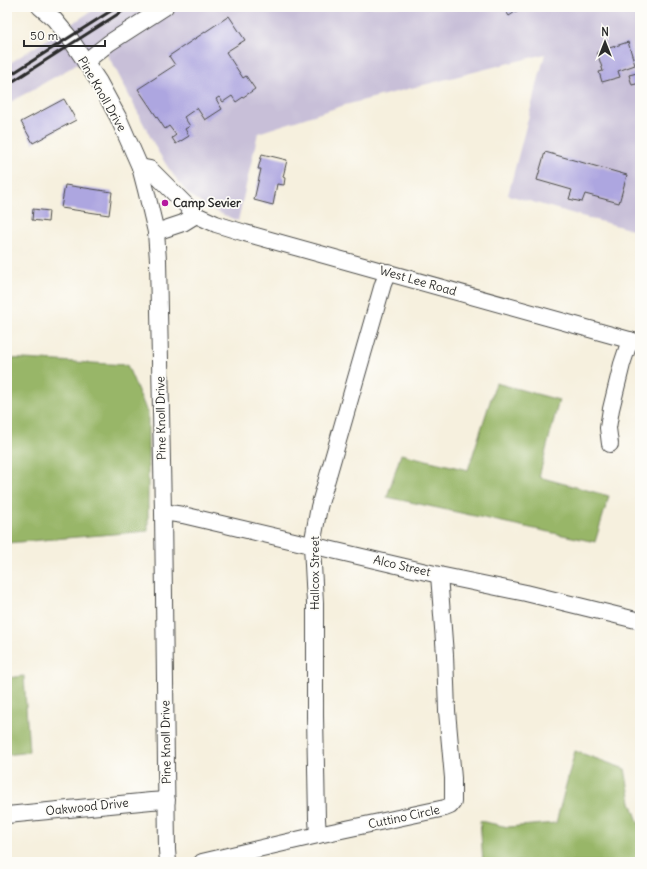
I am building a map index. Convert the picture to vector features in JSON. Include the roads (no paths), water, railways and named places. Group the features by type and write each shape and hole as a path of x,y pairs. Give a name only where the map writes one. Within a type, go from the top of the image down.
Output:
{"street":[{"name":"Pine Knoll Drive","path":"40,7 54,19 69,37 98,82 118,117 140,167 156,232 158,260 163,512 168,862"},
{"path":"85,62 109,42 165,7"},
{"name":"West Lee Road","path":"140,167 150,169 196,216 230,228 635,342"},
{"path":"156,232 184,223 196,216"},
{"name":"Hallcox Street","path":"318,835 315,716 315,603 312,545 319,507 383,284 388,272"},
{"path":"610,444 608,428 622,364 635,342"},
{"name":"Alco Street","path":"163,512 640,620"},
{"name":"Cuttino Circle","path":"202,862 450,806 453,802 453,778 447,711 445,648 439,575"},
{"name":"Oakwood Drive","path":"7,816 151,800 166,800"}],"railway":[{"path":"7,77 117,7"},
{"path":"7,85 129,7"}],"place":[{"name":"Camp Sevier","path":"165,203"}]}
